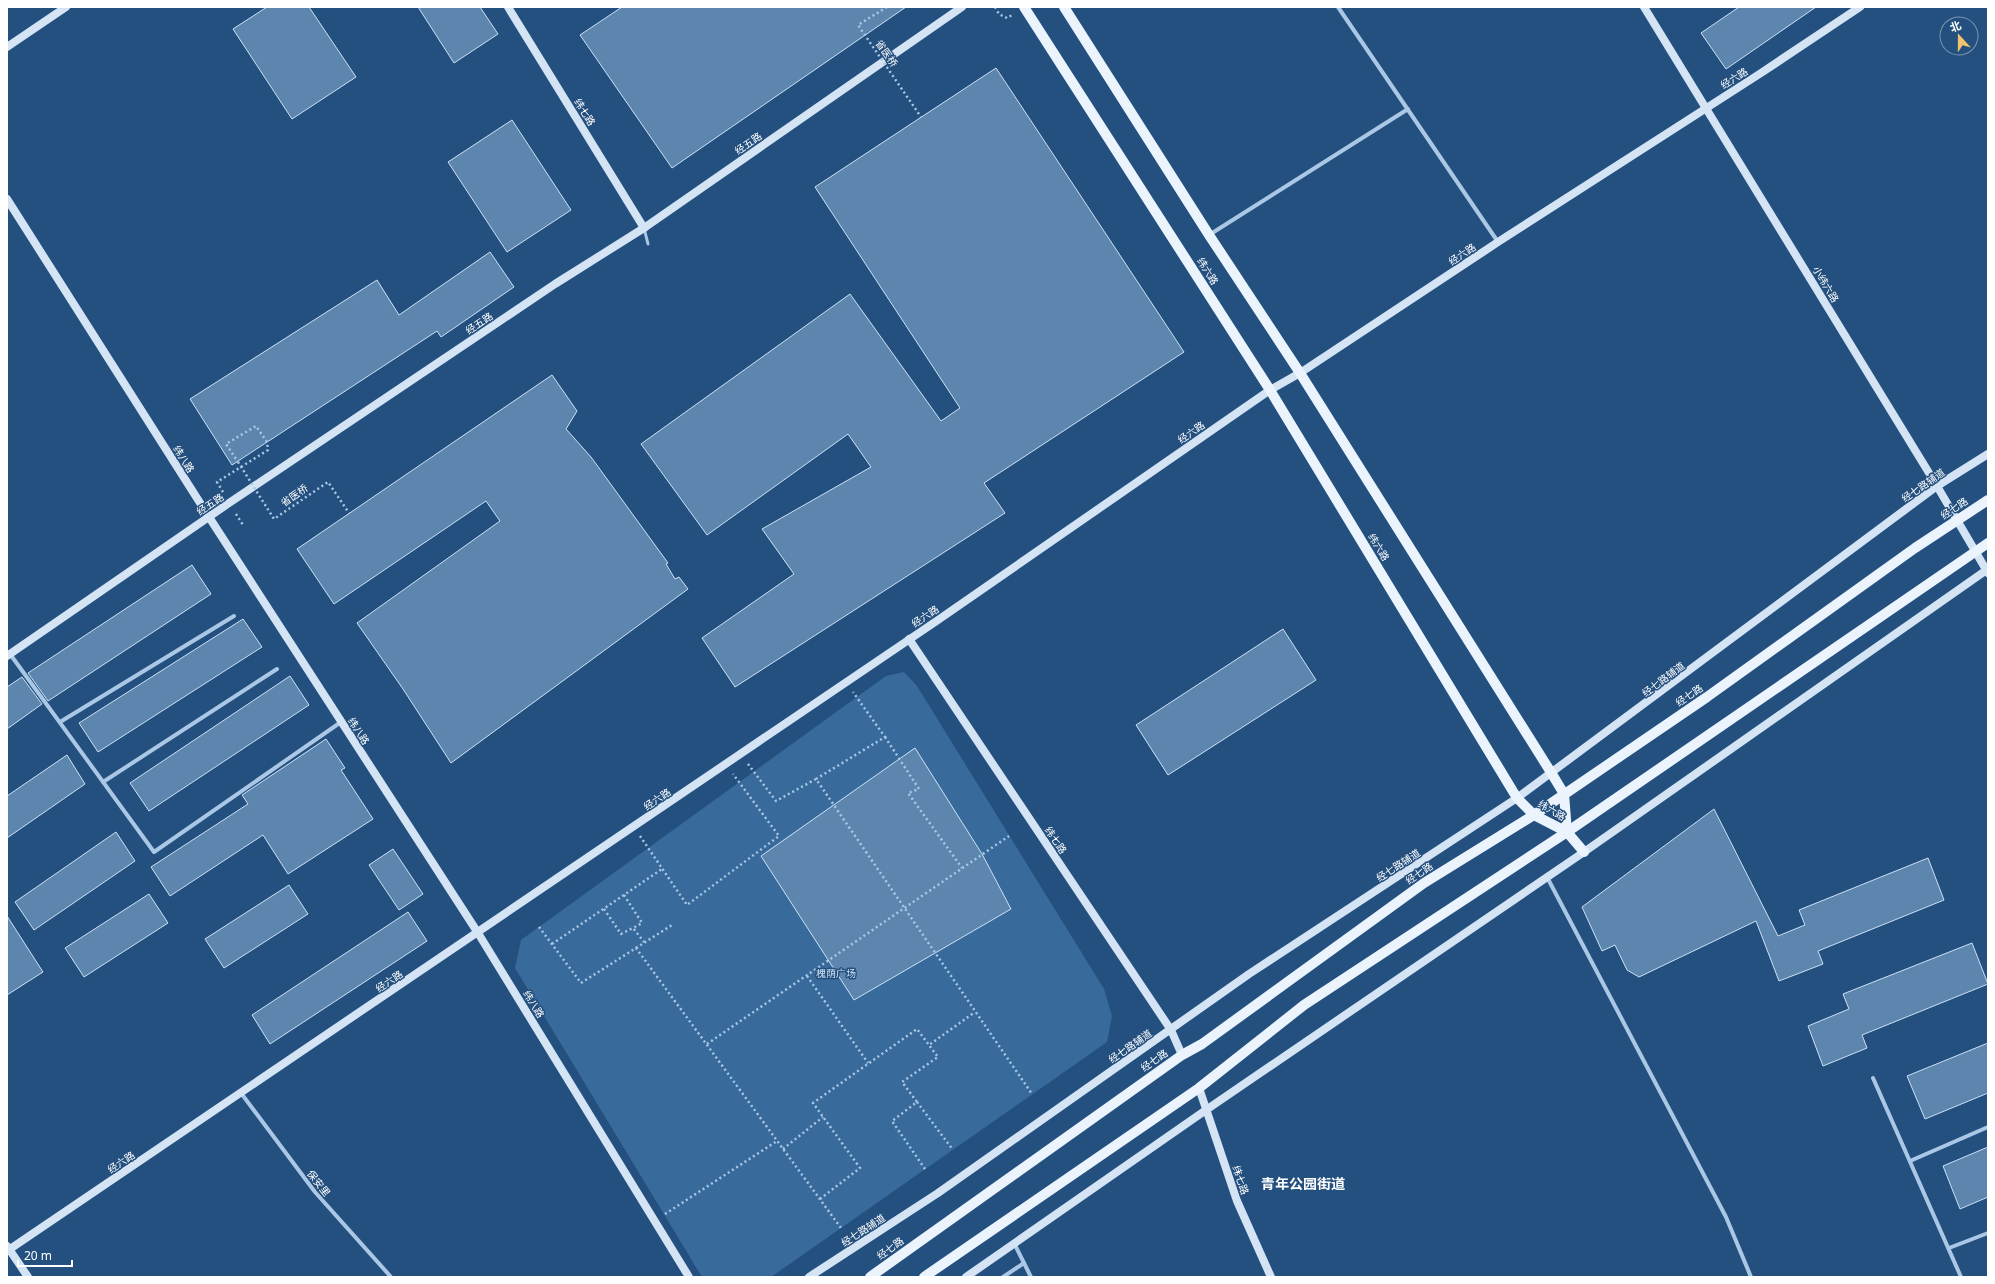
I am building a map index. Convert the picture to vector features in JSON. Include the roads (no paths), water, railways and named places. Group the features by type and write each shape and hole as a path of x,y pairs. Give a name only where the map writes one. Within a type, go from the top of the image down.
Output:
{"main road":[{"name":"纬六路","path":"1024,7 1270,390 1517,798 1534,815 1567,832"},
{"name":"纬六路","path":"1064,7 1209,235 1300,373 1552,774 1564,794 1567,832"},
{"name":"经七路","path":"870,1277 1182,1055 1202,1044 1424,883 1534,815 1707,697 1957,520 1988,500"},
{"path":"924,1277 1199,1088 1304,1005 1567,832 1988,543"},
{"path":"1567,832 1584,852"}],"street":[{"path":"7,47 66,7"},
{"name":"纬七路","path":"508,7 644,228"},
{"name":"经五路","path":"9,655 209,517 555,284 644,228 962,7"},
{"path":"1338,7 1498,242"},
{"name":"小纬六路","path":"1644,7 1988,571"},
{"name":"经六路","path":"8,1249 741,754 1270,390 1300,373 1498,242 1761,73 1860,7"},
{"path":"1209,235 1408,108"},
{"name":"纬八路","path":"7,199 209,517 478,933 689,1277"},
{"name":"经七路辅道","path":"809,1277 938,1193 1249,974 1552,774 1937,486 1988,454"},
{"path":"966,1277 1206,1110 1584,852 1988,571"},
{"path":"60,722 234,616"},
{"name":"纬七路","path":"909,639 1171,1030 1182,1055"},
{"path":"9,655 60,722 154,852 342,722"},
{"path":"103,782 277,668"},
{"path":"1547,877 1726,1217 1751,1277"},
{"path":"1872,1078 1961,1277"},
{"name":"纬七路","path":"1199,1088 1237,1201 1271,1277"},
{"name":"保安里","path":"241,1093 315,1192 391,1277"},
{"path":"1910,1161 1988,1127"},
{"path":"1948,1248 1988,1233"},
{"path":"1014,1243 1031,1277"},
{"path":"8,1249 28,1277"},
{"path":"1003,1277 1024,1263"}],"lane":[{"path":"644,228 648,244"}],"district":[{"name":"青年公园街道","path":"1303,1184"}],"park label":[{"name":"槐荫广场","path":"836,973"}]}
